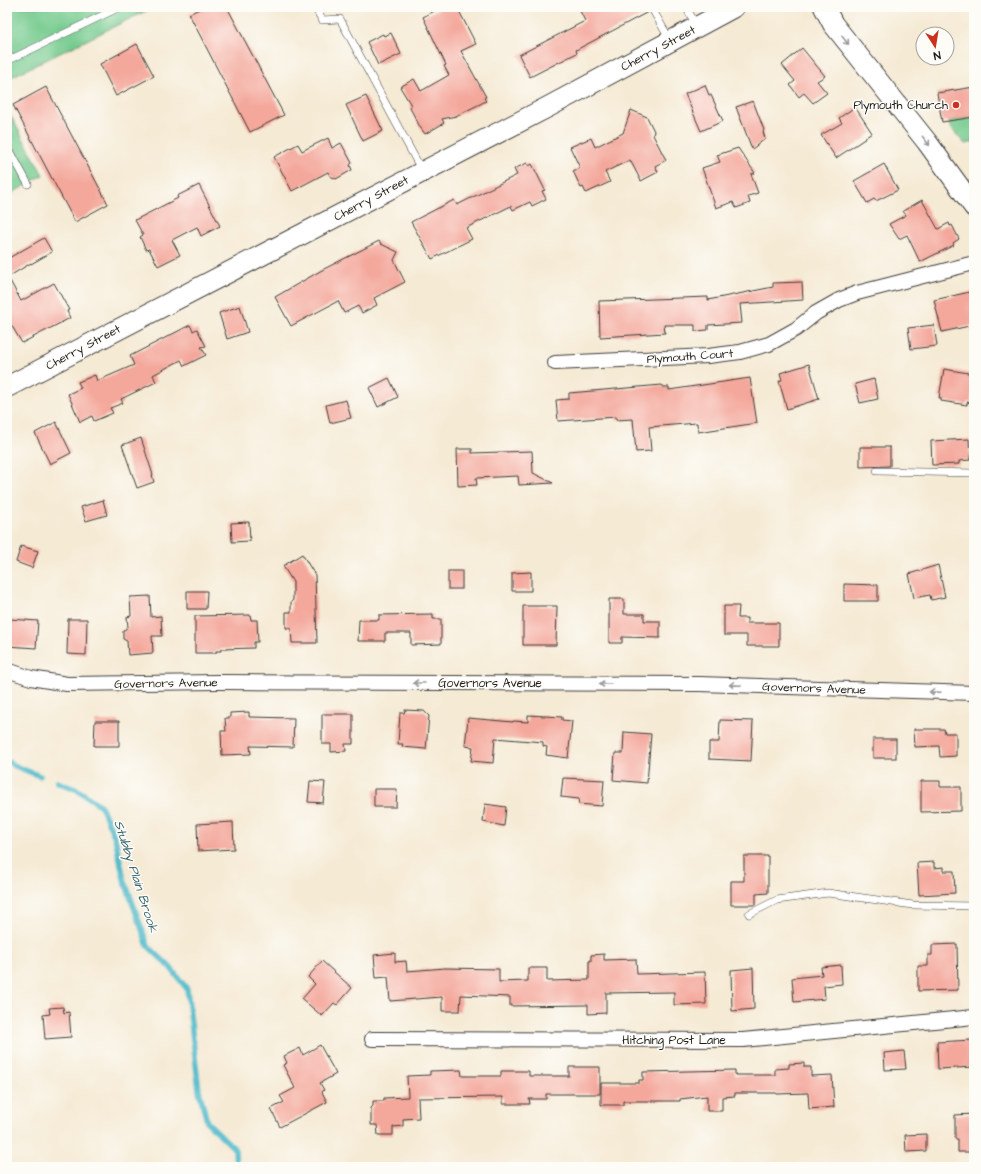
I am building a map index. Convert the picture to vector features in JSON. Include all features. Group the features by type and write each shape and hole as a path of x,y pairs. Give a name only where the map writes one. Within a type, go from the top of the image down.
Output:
{"main road":[{"name":"Cherry Street","path":"7,387 423,172 734,7"},
{"path":"824,7 833,24 927,142 974,207"}],"street":[{"name":"Plymouth Court","path":"555,363 708,356 740,352 769,344 796,329 816,313 839,300 857,293 974,263"},
{"name":"Governors Avenue","path":"7,670 31,678 67,684 217,682 699,684 974,693"},
{"name":"Hitching Post Lane","path":"372,1039 743,1040 974,1017"}],"lane":[{"path":"7,61 120,7"},
{"path":"315,7 322,20 340,19 423,172"},
{"path":"651,7 670,41"},
{"path":"686,7 697,27"},
{"path":"7,145 28,184"},
{"path":"877,471 974,472"},
{"path":"749,914 777,900 828,893 913,905 974,906"}],"green space":[{"path":"7,7 154,7 7,79"},
{"path":"7,109 43,175 7,196"},
{"path":"974,117 974,142 965,144 950,127 949,121"}],"building":[{"path":"203,7 227,7 284,115 250,132 189,14"},
{"path":"442,7 457,7 476,44 461,51 486,97 484,98 486,101 456,116 442,119 444,123 425,134 410,108 411,105 400,87 414,79 421,91 449,75 444,66 446,65 423,17"},
{"path":"578,7 646,7 648,12 576,50 577,53 530,77 519,55 585,21"},
{"path":"391,33 401,54 378,65 367,42 383,34 384,36"},
{"path":"137,44 154,76 116,96 100,64"},
{"path":"802,48 825,76 817,81 827,93 813,103 804,93 799,97 790,85 795,81 782,65"},
{"path":"705,85 723,121 701,131 685,94"},
{"path":"46,87 108,204 75,222 13,105"},
{"name":"Plymouth Church","path":"974,87 974,117 942,122 937,93"},
{"path":"366,96 383,131 363,141 346,105"},
{"path":"753,101 764,130 765,139 752,149 736,107"},
{"path":"855,107 872,133 836,158 821,135 842,123 839,118"},
{"path":"631,110 647,117 654,131 653,135 666,160 655,166 658,172 641,181 630,160 605,172 610,182 586,193 583,187 581,188 573,171 580,168 570,147 591,138 595,147 623,133"},
{"path":"328,138 332,148 341,143 352,163 350,165 352,170 336,179 330,176 328,172 292,191 274,157 298,144 302,151"},
{"path":"738,148 755,173 751,174 758,193 748,196 750,203 736,208 733,202 716,208 702,168 720,162 717,155"},
{"path":"527,163 529,166 532,164 545,190 542,191 546,199 532,206 530,202 513,210 511,206 466,228 472,239 432,259 411,222 454,200 457,205 517,175 514,169"},
{"path":"884,164 898,190 876,201 874,199 867,203 854,181"},
{"path":"199,185 220,226 201,236 197,227 172,240 180,255 158,266 149,249 146,250 140,237 143,235 135,220 178,198 177,196"},
{"path":"922,200 938,229 949,223 950,226 952,225 959,239 953,243 954,245 920,262 907,235 899,239 889,224 906,215 903,211"},
{"path":"44,238 52,252 8,277 21,301 54,283 69,310 67,311 70,318 22,343 7,318 7,259"},
{"path":"379,241 381,244 398,252 394,260 405,282 374,298 377,305 362,313 358,306 344,313 338,301 291,326 275,297 322,270"},
{"path":"802,282 803,300 740,304 742,323 708,325 708,330 695,331 695,325 664,325 665,333 600,337 599,301 708,297 708,300 773,287 773,283"},
{"path":"974,291 974,325 942,332 934,300"},
{"path":"240,306 248,332 227,339 219,313"},
{"path":"190,325 193,331 197,329 206,346 201,347 206,355 184,366 181,360 153,375 156,382 121,399 123,403 110,408 113,413 94,421 92,416 80,422 68,394 81,388 78,382 95,375 97,381 134,365 130,356"},
{"path":"934,325 937,346 911,349 908,328"},
{"path":"809,364 819,399 787,409 779,381 782,380 780,373"},
{"path":"944,369 974,374 971,403 967,402 967,405 941,401 941,398 939,398"},
{"path":"389,378 398,397 378,407 369,388"},
{"path":"750,378 757,423 698,432 697,423 649,427 651,451 636,452 633,419 616,420 616,417 558,421 556,400 569,399 569,393 662,385 662,387 669,387 669,390"},
{"path":"874,379 878,399 860,403 855,384"},
{"path":"346,400 351,418 330,423 326,405"},
{"path":"56,422 71,453 50,464 35,433"},
{"path":"141,438 154,482 137,488 122,445"},
{"path":"969,439 970,460 959,461 959,464 932,465 931,441"},
{"path":"860,447 890,447 890,466 860,467"},
{"path":"457,449 472,449 472,453 532,451 533,473 553,483 519,485 518,476 476,478 477,485 458,486"},
{"path":"103,500 107,515 86,521 81,507"},
{"path":"249,522 250,541 232,542 231,523"},
{"path":"21,546 38,551 32,568 16,562"},
{"path":"302,554 315,575 317,643 292,643 291,628 286,628 286,612 291,612 291,602 293,600 293,582 283,566"},
{"path":"938,565 945,597 931,600 930,595 914,598 909,574"},
{"path":"448,571 462,571 462,589 448,589"},
{"path":"531,572 531,591 512,591 512,573"},
{"path":"844,584 878,585 878,601 844,601"},
{"path":"187,591 207,591 206,609 187,609"},
{"path":"150,596 151,617 161,616 162,636 152,636 153,653 128,655 127,641 123,639 123,631 128,627 127,617 131,616 130,597"},
{"path":"609,599 624,599 624,614 644,614 644,621 660,621 660,638 622,637 622,643 609,643"},
{"path":"523,606 557,606 556,645 523,645"},
{"path":"724,606 739,606 738,618 747,618 747,623 779,623 779,646 747,646 747,635 724,635"},
{"path":"433,614 433,619 441,619 441,644 411,645 411,633 385,633 385,641 358,641 359,620 379,620 379,615"},
{"path":"250,615 251,620 257,620 258,642 254,642 254,648 221,649 221,651 216,651 216,653 195,653 195,616"},
{"path":"9,619 38,621 36,648 7,646"},
{"path":"68,619 87,619 86,655 67,654"},
{"path":"405,710 424,711 429,716 426,749 402,747 403,744 398,744 400,713 404,713"},
{"path":"249,712 249,717 294,718 293,747 250,746 251,754 222,755 221,731 226,731 225,718 230,718 230,713"},
{"path":"322,714 353,714 353,744 345,744 346,751 331,752 331,744 322,744"},
{"path":"528,715 562,717 562,720 572,721 568,758 546,755 547,747 543,746 543,742 495,738 493,763 471,761 473,747 465,746 468,718 528,722"},
{"path":"720,720 753,721 751,761 709,759 709,742 719,742"},
{"path":"95,721 119,721 119,746 94,746"},
{"path":"914,729 944,729 945,733 956,733 956,756 940,757 939,746 915,747"},
{"path":"624,732 651,734 647,783 613,780 615,753 623,753"},
{"path":"873,739 896,739 896,758 873,758"},
{"path":"563,778 604,780 602,806 578,804 579,799 561,797"},
{"path":"310,781 325,782 323,803 308,802"},
{"path":"921,781 940,781 940,787 961,787 961,811 921,812"},
{"path":"374,789 397,789 396,807 374,807"},
{"path":"485,804 506,807 504,826 483,822"},
{"path":"233,822 234,849 198,851 197,824"},
{"path":"744,856 768,856 768,893 756,894 756,905 731,905 731,881 744,881"},
{"path":"934,862 934,868 944,867 944,871 954,871 955,893 919,895 917,863"},
{"path":"957,944 958,990 918,991 918,966 928,966 928,955 932,955 932,945"},
{"path":"395,953 395,962 406,961 407,971 445,968 499,969 499,982 528,981 528,968 547,968 547,981 589,980 589,961 591,961 591,955 604,954 604,960 636,959 637,974 705,972 706,1004 674,1005 674,992 606,993 606,1013 588,1014 588,1005 510,1006 510,997 461,995 460,1011 442,1011 442,997 390,1001 388,977 376,978 374,955"},
{"path":"322,961 352,988 337,1005 334,1003 322,1016 302,999 315,984 308,977"},
{"path":"841,965 842,984 824,986 825,999 794,1002 792,978 822,975 821,967"},
{"path":"753,968 754,1009 732,1011 731,970"},
{"path":"63,1007 64,1013 69,1012 71,1037 45,1039 43,1015 50,1014 49,1008"},
{"path":"972,1040 974,1067 938,1069 937,1042"},
{"path":"320,1045 336,1074 320,1083 324,1090 322,1092 327,1102 280,1127 271,1109 284,1102 280,1096 295,1088 283,1065 287,1063 284,1056 300,1048 303,1055"},
{"path":"904,1051 906,1069 885,1070 884,1053"},
{"path":"804,1063 804,1067 811,1067 811,1076 832,1075 834,1107 809,1109 808,1093 735,1093 735,1096 722,1097 722,1111 707,1111 707,1096 680,1099 680,1101 623,1101 623,1105 601,1105 601,1083 639,1083 639,1080 643,1080 643,1072 735,1070 735,1075 775,1075 775,1069 789,1068 789,1064"},
{"path":"569,1067 600,1067 600,1094 546,1094 546,1099 529,1099 530,1104 503,1104 503,1097 418,1098 419,1118 403,1119 403,1126 393,1127 393,1135 378,1135 377,1125 371,1125 371,1108 373,1106 373,1101 384,1101 384,1098 408,1097 407,1076 430,1075 430,1071 461,1070 462,1076 501,1076 501,1071 529,1071 529,1076 569,1076"},
{"path":"974,1114 974,1152 958,1152 958,1139 955,1139 955,1115"},
{"path":"926,1134 926,1151 906,1152 905,1135"}],"waterway":[{"name":"Stubby Plain Brook","path":"7,761 15,766 40,776"},
{"name":"Stubby Plain Brook","path":"57,782 78,790 101,806 115,838 124,879 148,946 170,967 187,989 199,1090 207,1122 235,1149 236,1167"}],"place":[{"name":"Plymouth Church","path":"956,105"}]}
